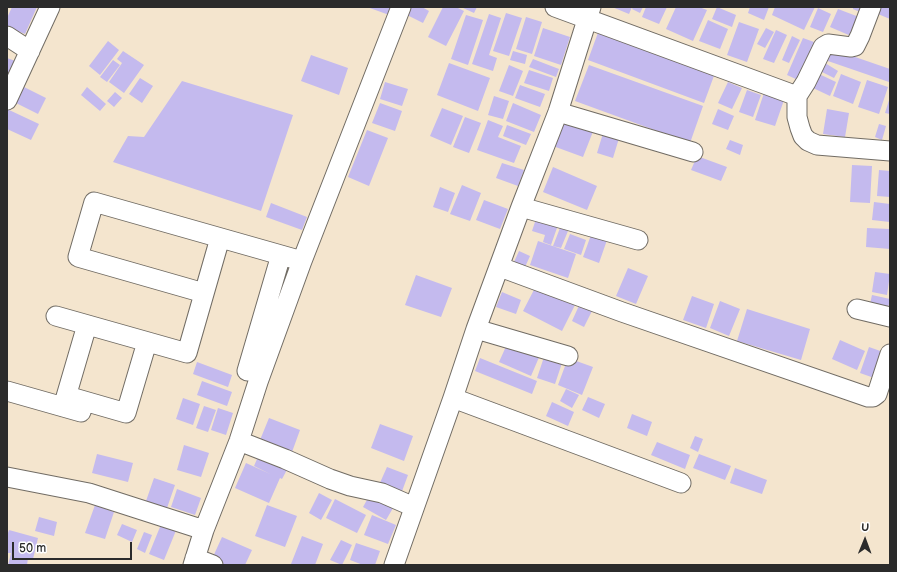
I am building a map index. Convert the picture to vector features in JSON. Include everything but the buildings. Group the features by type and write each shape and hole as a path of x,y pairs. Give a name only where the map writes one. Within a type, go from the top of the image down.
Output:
{"street":[{"path":"7,100 50,7"},
{"path":"213,565 194,562 204,530 239,441 258,382 302,261 401,7"},
{"path":"555,7 590,13 797,96"},
{"path":"871,7 855,46 850,47 828,44 823,47 806,82 797,96 797,117 803,136 808,141 817,145 890,151"},
{"path":"394,565 476,329 558,112 590,13"},
{"path":"7,36 30,50"},
{"path":"558,112 693,152"},
{"path":"204,293 78,257 94,202 302,261"},
{"path":"521,207 638,240"},
{"path":"56,316 187,353 220,238"},
{"path":"248,372 281,255"},
{"path":"500,267 622,312 868,397 873,397 877,394 890,354"},
{"path":"857,309 890,317"},
{"path":"71,401 87,325"},
{"path":"476,329 568,356"},
{"path":"7,391 71,401 126,413 147,342"},
{"path":"453,398 680,483"},
{"path":"239,441 330,479 350,486 382,493 414,507"},
{"path":"7,477 89,493 204,530"}]}
